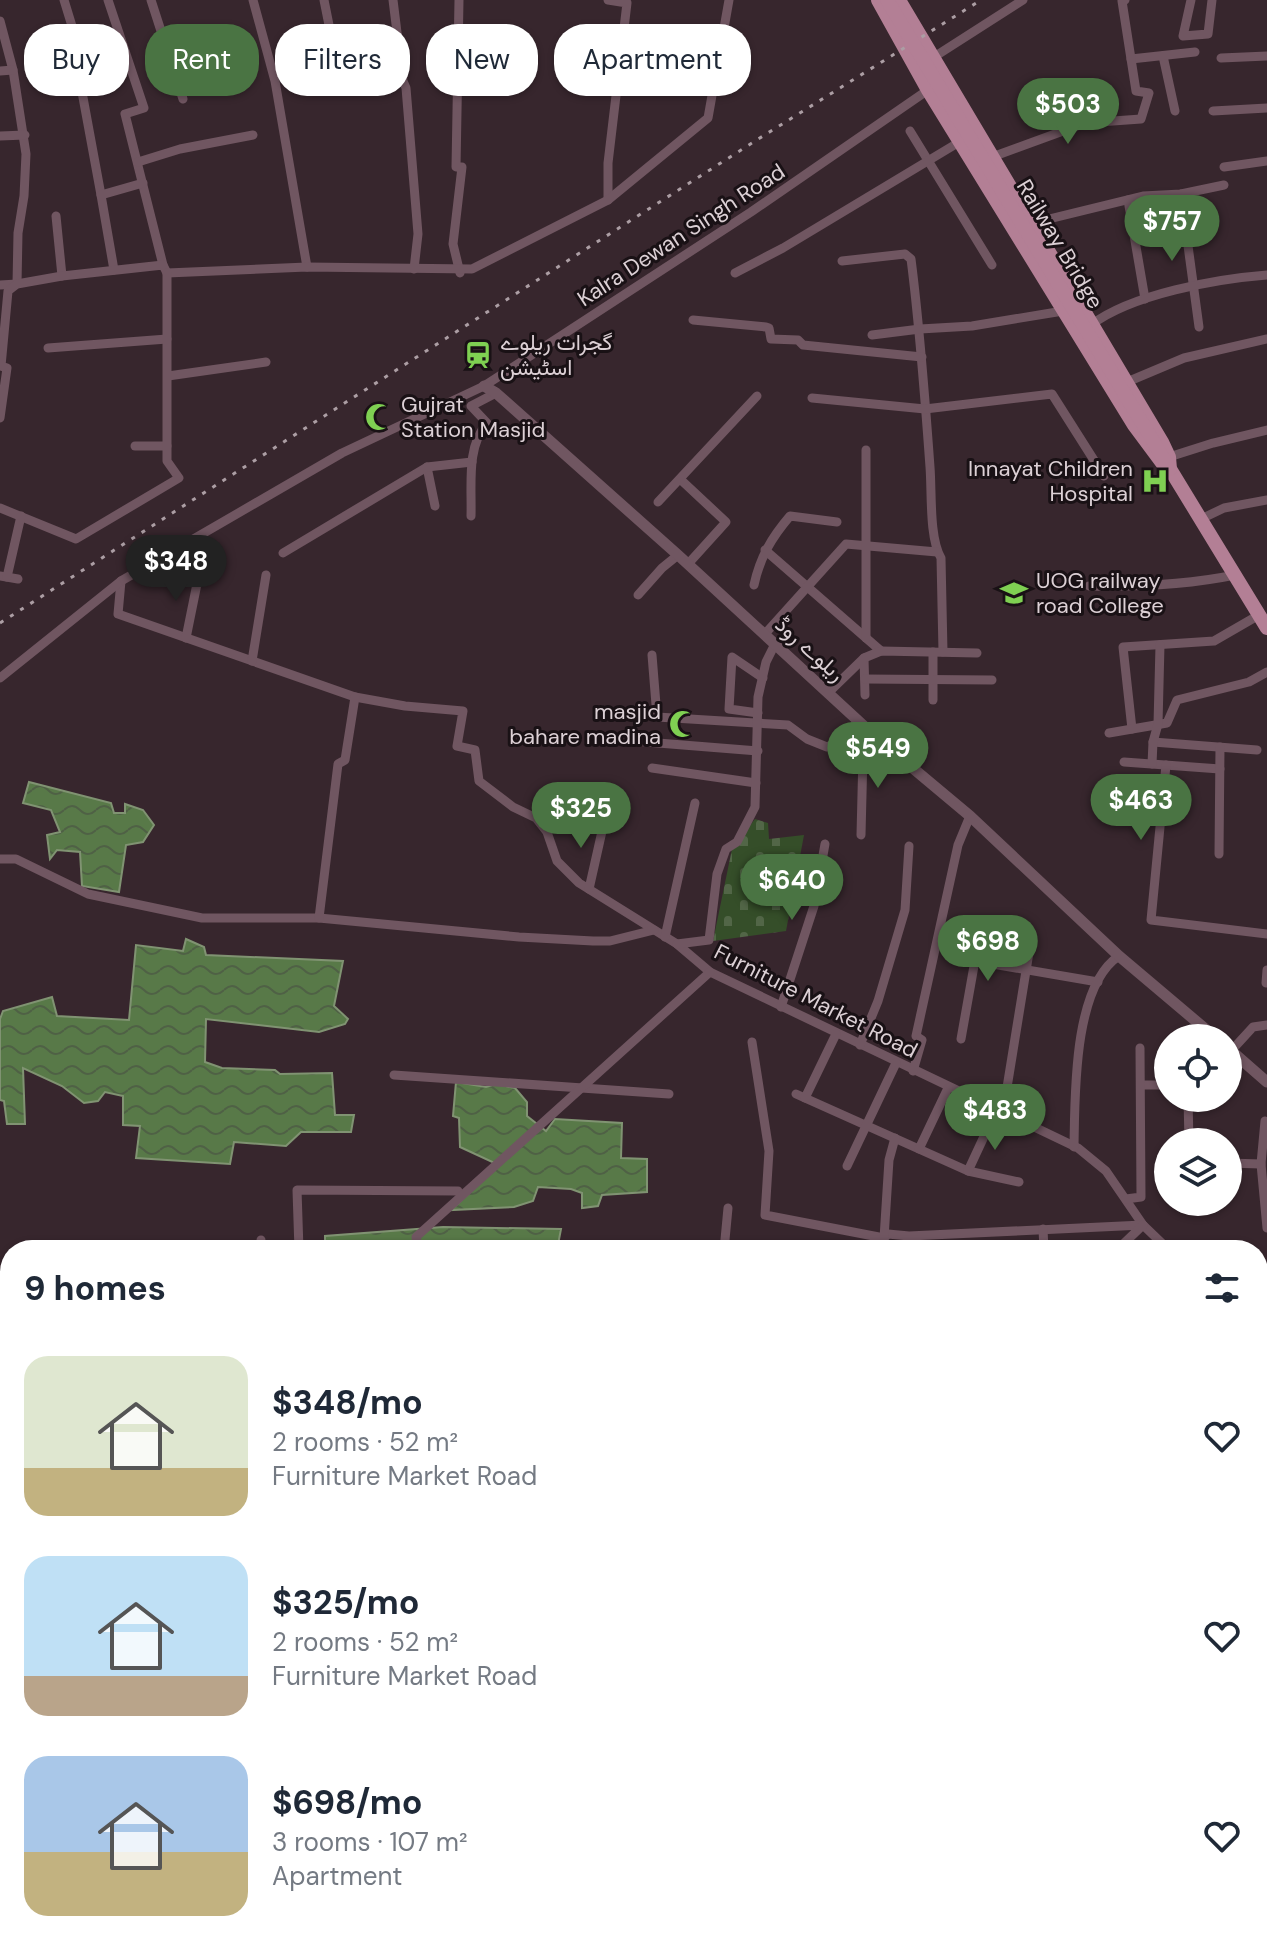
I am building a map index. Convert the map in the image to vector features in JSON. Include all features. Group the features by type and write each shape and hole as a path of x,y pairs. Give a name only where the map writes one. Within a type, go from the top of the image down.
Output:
{"main road":[{"path":"878,0 928,90 1151,451 1160,462 1170,463"},
{"name":"Railway Bridge","path":"887,0 1170,463"},
{"path":"899,0 1127,382 1201,519 1263,621"}],"street":[{"path":"64,0 91,88 82,92 114,270"},
{"path":"0,508 76,539 179,478 167,461 165,269 125,114 144,108 108,0"},
{"path":"151,0 183,99"},
{"path":"253,0 275,81 307,267"},
{"path":"324,0 329,24"},
{"path":"393,0 406,88 418,234 414,269"},
{"path":"459,0 456,167 462,167 453,244 460,272"},
{"path":"608,0 627,3 609,149 608,200"},
{"path":"0,285 114,270 307,267 460,272 472,269 608,200 708,118 729,0"},
{"path":"934,57 1023,0"},
{"path":"992,157 1085,123 1141,119 1149,93 1136,91 1122,1 1125,0"},
{"path":"1191,0 1183,36 1208,34 1212,0"},
{"path":"0,21 25,135 25,182 18,233 17,284"},
{"path":"1131,59 1195,52"},
{"path":"1163,56 1175,111"},
{"path":"1221,58 1267,56"},
{"path":"0,71 13,70"},
{"name":"Kalra Dewan Singh Road","path":"0,678 121,581 342,453 484,386 751,212 928,90"},
{"path":"1213,111 1267,108"},
{"path":"910,131 992,265"},
{"path":"0,136 25,135"},
{"path":"138,162 180,149 253,135"},
{"path":"735,273 783,248 961,141"},
{"path":"1224,167 1267,162"},
{"path":"101,195 143,183"},
{"path":"1049,219 1143,196 1181,194 1224,185"},
{"path":"1181,194 1199,327"},
{"path":"1128,200 1145,299"},
{"path":"56,216 62,276"},
{"path":"842,261 909,255 920,329 937,552 941,558 933,700"},
{"path":"1091,325 1109,311 1145,299 1192,287 1267,275"},
{"path":"0,418 7,368 1,366 8,291 17,284"},
{"path":"872,335 972,326 1063,311"},
{"path":"693,320 766,327 771,339 798,340 803,345 922,357"},
{"path":"48,348 167,339"},
{"path":"1127,382 1184,358 1267,339"},
{"path":"168,376 266,362"},
{"name":"ریلوے روڈ","path":"484,386 496,393 678,555 878,739 970,816 1119,956 1199,1024"},
{"path":"471,516 472,462 477,434 487,423 471,406 496,393"},
{"path":"812,398 925,409 1052,394 1104,476"},
{"path":"658,502 757,396"},
{"path":"1170,463 1213,443 1267,430"},
{"path":"135,446 167,446"},
{"path":"866,450 866,638"},
{"path":"283,553 427,467 472,462"},
{"path":"427,467 435,506"},
{"path":"680,479 726,522 688,564"},
{"path":"1201,519 1224,508 1267,500"},
{"path":"18,579 4,576 21,516"},
{"path":"754,585 765,550 790,516 837,522"},
{"path":"764,635 846,544 937,552"},
{"path":"765,550 881,651"},
{"path":"638,595 678,555"},
{"path":"186,638 199,574"},
{"path":"252,661 266,575"},
{"path":"1089,586 1152,587 1197,583 1235,575"},
{"name":"Furniture Market Road","path":"121,581 118,614 355,697 405,706 463,711 457,746 475,750 479,781 513,807 536,818 547,832 557,861 589,889 677,944 710,972 1074,1147 1106,1171 1143,1225 1159,1240"},
{"path":"1132,729 1123,647 1214,641 1263,621"},
{"name":"Furniture Market Road","path":"677,944 709,940 717,874 726,849 737,842 755,807 758,697 775,644"},
{"path":"1152,764 1158,724 1160,645"},
{"path":"828,693 864,658 881,651 977,653"},
{"path":"652,655 657,717 788,725 807,739 827,747 859,721"},
{"path":"758,713 729,709 732,657 763,678"},
{"path":"864,658 865,695"},
{"path":"1109,733 1167,723 1179,699 1249,682 1267,672"},
{"path":"865,679 992,680"},
{"path":"319,918 338,764 345,760 355,697"},
{"path":"861,835 863,754 878,739"},
{"path":"633,741 758,751"},
{"path":"1153,742 1257,750"},
{"path":"1219,854 1220,747"},
{"path":"1124,762 1220,769"},
{"path":"1166,765 1151,920 1267,934"},
{"path":"652,768 756,783"},
{"path":"665,937 695,803"},
{"path":"913,1071 922,1040 916,1036 948,887 958,845 970,816"},
{"path":"589,889 605,818"},
{"path":"781,1007 814,906 825,844"},
{"path":"860,1045 878,1001 905,910 909,846"},
{"path":"0,859 16,859 88,894 202,918 319,918 593,941 610,941 654,930"},
{"path":"961,1039 982,921"},
{"path":"968,1171 994,1115 1003,1112 1032,934"},
{"path":"1074,1147 1077,1068 1090,1001 1106,964 1119,956"},
{"path":"975,961 1098,982"},
{"path":"1266,983 1267,970"},
{"path":"417,1240 416,1237 580,1087 710,972"},
{"path":"1242,1038 1253,1027 1267,1025"},
{"path":"836,1034 801,1096 968,1171 1019,1182"},
{"path":"752,1042 769,1151 765,1215 886,1236 1143,1225"},
{"path":"1126,1199 1141,1197 1140,1048"},
{"path":"1242,1060 1267,1082"},
{"path":"847,1166 896,1063"},
{"path":"394,1075 669,1094"},
{"path":"1141,1085 1154,1085"},
{"path":"919,1149 948,1088"},
{"path":"1265,1121 1261,1164 1267,1228"},
{"path":"886,1240 889,1160 895,1138"},
{"path":"1242,1163 1261,1164"},
{"path":"299,1240 297,1190 458,1191"},
{"path":"725,1240 728,1208"},
{"path":"1127,1240 1143,1225"},
{"path":"1043,1229 1044,1240"}],"green space":[{"path":"755,819 768,823 769,839 804,835 786,931 713,941 732,849"}],"water":[{"path":"29,782 111,803 114,813 125,813 125,804 143,810 154,825 143,842 126,845 119,892 82,886 80,852 57,850 50,859 47,835 60,832 51,810 23,803"},
{"path":"186,939 204,947 206,955 343,961 334,1006 348,1019 345,1024 319,1032 206,1019 205,1062 222,1068 275,1070 280,1074 332,1073 335,1115 354,1115 351,1132 301,1132 286,1146 234,1142 230,1164 136,1158 140,1126 123,1125 123,1096 105,1092 98,1101 84,1103 62,1086 23,1068 25,1124 7,1124 4,1101 0,1100 0,1019 3,1011 52,997 57,1016 129,1020 136,945 183,951"},
{"path":"456,1082 515,1088 527,1102 527,1116 546,1131 555,1119 622,1123 621,1158 647,1159 647,1192 602,1195 598,1206 582,1208 582,1193 571,1189 538,1187 533,1201 514,1207 451,1210 499,1165 460,1147 459,1118 453,1116"},
{"path":"443,1227 561,1229 559,1240 325,1240 325,1236"}],"railway":[{"path":"0,623 981,0"}],"place":[{"name":"گجرات ریلوے اسٹیشن","path":"478,355"},
{"name":"Gujrat Station Masjid","path":"379,417"},
{"name":"Innayat Children Hospital","path":"1155,481"},
{"name":"UOG railway road College","path":"1014,593"},
{"name":"masjid bahare madina","path":"683,724"}]}
